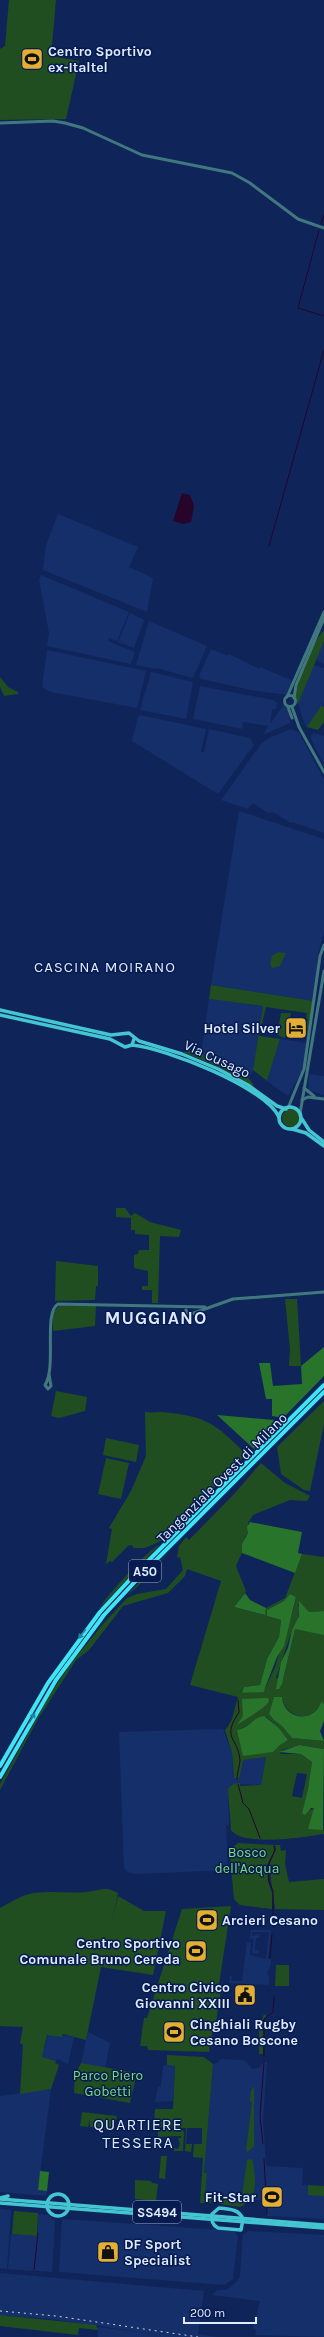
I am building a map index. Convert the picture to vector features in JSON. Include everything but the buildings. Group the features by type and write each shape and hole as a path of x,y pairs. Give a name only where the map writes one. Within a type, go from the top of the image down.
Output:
{"highway":[{"name":"Tangenziale Ovest di Milano","path":"0,1766 48,1683 100,1612 136,1573 324,1385"},
{"name":"Tangenziale Ovest di Milano","path":"0,1777 56,1680 104,1615 145,1571 324,1392"}],"main road":[{"name":"Via Cusago","path":"0,1010 121,1036 129,1033 134,1039 211,1066 248,1085 280,1107 287,1108"},
{"name":"Via Cusago","path":"0,1015 110,1039 125,1047 132,1045 172,1055 220,1074 266,1103 276,1111 279,1117"},
{"path":"120,1043 121,1036"},
{"path":"132,1045 134,1039"},
{"path":"324,1142 306,1127 295,1109 287,1108 279,1117 281,1125 289,1129 304,1131 324,1146"},
{"path":"289,1129 298,1126 300,1115"},
{"name":"SS494","path":"60,2195 68,2198 70,2207 65,2214 58,2216 51,2213 47,2205 50,2197 60,2195"},
{"path":"0,2199 8,2196"},
{"name":"SS494","path":"0,2199 70,2207 324,2226"},
{"name":"SS494","path":"0,2203 47,2205"},
{"name":"SS494","path":"219,2208 235,2210 243,2221 241,2230 218,2228 213,2225 212,2218 219,2208"}],"street":[{"path":"0,123 65,122 83,128 142,155 232,173 250,183 298,219 324,228"},
{"path":"324,612 321,626 285,701 290,707 297,728 304,736 324,772"},
{"path":"290,707 295,703 294,698 296,685 324,618"},
{"path":"288,697 294,698"},
{"path":"287,1108 297,1088 306,1057 324,946"},
{"path":"300,1115 324,971"},
{"path":"304,1088 317,1098"},
{"path":"302,1100 308,1097 324,1099"},
{"path":"176,1307 186,1310 189,1314 205,1307 233,1299 324,1292"},
{"path":"48,1383 51,1353 52,1313 58,1304 205,1307"},
{"path":"186,1310 189,1307"}],"shaded area":[{"path":"182,493 190,495 194,506 191,522 183,524 173,521"},
{"path":"58,514 138,547 129,567 153,578 147,612 43,570 46,545"},
{"path":"41,575 129,612 117,641 109,638 108,641 135,652 131,664 47,646 49,633 39,580"},
{"path":"130,613 144,620 134,648 118,642"},
{"path":"149,621 207,646 193,678 156,668 136,665"},
{"path":"324,641 324,664 315,659"},
{"path":"211,649 228,656 229,654 259,669 260,667 291,680 292,683 287,695 251,690 201,679 199,676"},
{"path":"47,650 146,671 137,708 51,692 42,687"},
{"path":"313,665 324,668 324,701 323,707 306,728 298,704"},
{"path":"151,672 193,682 186,719 140,710"},
{"path":"200,686 273,700 277,703 276,709 272,709 270,724 284,704 288,707 290,723 263,735 268,726 243,722 242,729 193,719"},
{"path":"140,715 206,729 201,752 204,752 209,729 250,738 254,745 218,794 132,741 138,717"},
{"path":"291,729 299,733 324,779 324,833 292,822 291,823 273,812 268,813 253,803 248,809 221,800 261,744 269,738"},
{"path":"315,733 324,736 324,765 311,739 311,735"},
{"path":"239,811 324,839 324,932 318,954 314,1001 211,985"},
{"path":"209,999 263,1006 253,1070 249,1078 233,1068 201,1054"},
{"path":"280,1039 307,1043 302,1071 288,1096 267,1081"},
{"path":"309,1074 324,1076 324,1095 308,1090"},
{"path":"223,1729 232,1753 233,1777 239,1779 243,1760 266,1757 261,1785 232,1784 228,1790 229,1825 226,1825 228,1870 135,1874 127,1872 124,1867 119,1732"},
{"path":"251,1930 271,1930 268,1959 271,1959 271,1964 267,1973 269,1977 269,1985 229,1983 230,1976 232,1976 231,1981 242,1981 247,1942 251,1943 250,1955 266,1959 269,1932 252,1932 252,1936 260,1934 259,1938 256,1938 255,1950 259,1951 258,1954 252,1953 254,1939 250,1939"},
{"path":"88,2032 110,2043 105,2068 81,2063"},
{"path":"48,2034 74,2037 68,2064 58,2059 56,2061 42,2057"},
{"path":"221,2059 244,2060 252,2069 259,2068 263,2062 267,2062 263,2119 266,2166 303,2168 302,2185 324,2186 324,2219 267,2216 267,2201 205,2195 207,2173 204,2173 213,2064 217,2063"},
{"path":"163,2065 175,2066 173,2101 155,2102 158,2087 161,2087"},
{"path":"51,2089 38,2190 47,2191 46,2196 0,2192 0,2096"},
{"path":"0,2209 11,2210 7,2269 0,2268"},
{"path":"38,2214 48,2215 55,2221 52,2272 8,2269 11,2234 38,2236"},
{"path":"62,2219 234,2231 238,2236 233,2279 224,2285 59,2272"},
{"path":"248,2231 324,2235 324,2337 255,2335 256,2329 253,2329 260,2301 212,2295 217,2290 227,2290 240,2276 243,2234"},
{"path":"0,2273 204,2291 198,2334 217,2337 98,2337 98,2327 161,2335 50,2319 0,2315"}],"green space":[{"name":"Centro Sportivo ex-Italtel","path":"9,0 56,0 51,56 79,61 66,119 0,120 0,49 5,46"},
{"path":"324,631 324,641 298,704 295,692 296,687 316,641 320,634"},
{"path":"0,677 8,687 18,692 18,694 4,696 0,687"},
{"path":"321,706 324,707 324,722 318,730 307,727"},
{"path":"278,952 286,953 280,966 272,968 270,964 272,956"},
{"path":"211,985 314,1001 308,1033 305,1032 307,1032 308,1028 305,1027 307,1027 307,1013 266,1007 259,1036 280,1039 267,1081 253,1070 263,1006 209,999"},
{"path":"281,1013 291,1013 285,1038 277,1035"},
{"path":"191,1051 218,1060 235,1068 250,1080 255,1087 212,1064 183,1052"},
{"path":"291,1109 297,1112 300,1118 297,1124 291,1127 285,1124 282,1118 285,1112"},
{"path":"116,1208 125,1208 131,1216 135,1213 150,1222 181,1230 179,1237 160,1236 158,1303 152,1303 152,1290 142,1290 142,1286 148,1286 148,1271 134,1268 134,1255 138,1254 139,1250 149,1250 149,1235 135,1234 135,1230 131,1230 131,1218 116,1217"},
{"path":"56,1261 98,1266 98,1286 96,1286 95,1300 55,1301"},
{"path":"285,1299 297,1299 301,1366 289,1366 290,1349"},
{"path":"60,1305 96,1306 95,1326 53,1331 53,1312"},
{"path":"324,1347 324,1376 283,1418 272,1416 272,1399 266,1399 259,1363 270,1363 273,1386 302,1384 301,1366"},
{"path":"56,1391 87,1397 85,1411 59,1418 51,1416"},
{"path":"324,1401 324,1424 310,1491 304,1490 281,1474 277,1447"},
{"path":"145,1412 162,1412 200,1419 217,1428 246,1454 163,1540 145,1548 133,1548 133,1546 129,1545 112,1562 110,1561 106,1564 112,1529 109,1528 131,1491 146,1456"},
{"path":"217,1415 274,1420 271,1428 254,1449"},
{"path":"106,1438 139,1445 136,1462 103,1455"},
{"path":"106,1458 129,1463 121,1499 98,1494"},
{"path":"261,1463 285,1483 310,1496 307,1501 290,1500 253,1515 248,1523 248,1533 245,1537 242,1553 236,1566 246,1591 234,1607 264,1615 266,1608 285,1598 302,1554 324,1557 324,1611 309,1612 302,1605 298,1605 300,1610 297,1621 292,1630 276,1678 283,1680 295,1629 322,1633 324,1635 324,1704 321,1703 317,1710 312,1714 300,1716 289,1710 284,1704 282,1697 274,1698 269,1714 274,1720 282,1725 292,1738 324,1741 324,1749 299,1745 282,1750 280,1754 301,1754 312,1762 308,1789 302,1813 314,1808 311,1824 324,1830 324,1834 289,1839 261,1840 238,1835 231,1830 228,1790 230,1786 238,1783 240,1783 240,1786 261,1785 266,1757 243,1760 239,1779 234,1778 232,1753 225,1730 232,1719 238,1697 190,1685 221,1581 187,1569 185,1576 168,1593 123,1606 89,1650 76,1660 38,1719 0,1790 0,1784 52,1691 73,1661 103,1624 127,1598 137,1594 166,1589 183,1570 180,1557 177,1558 179,1546 186,1537 189,1540 235,1493","holes":["290,1594 296,1597 293,1611 275,1667 264,1691 242,1693 244,1687 260,1685 267,1659 279,1637 281,1620 267,1616 267,1610 284,1601","266,1717 279,1728 288,1740 273,1752 240,1730 255,1720","297,1773 307,1774 302,1798 292,1796"]},
{"path":"250,1522 302,1532 298,1553 302,1554 295,1573 242,1553 242,1544 248,1533 247,1527"},
{"path":"159,1545 99,1609 102,1603 128,1574 147,1554"},
{"path":"176,1545 135,1589 127,1595"},
{"path":"245,1593 250,1600 266,1608 265,1615 234,1607"},
{"path":"290,1594 296,1597 284,1646 277,1657 264,1692 242,1693 244,1687 260,1685 267,1659 279,1637 281,1620 267,1616 267,1610 284,1601"},
{"path":"299,1601 309,1612 324,1611 324,1635 295,1629 282,1684 279,1689 276,1689 281,1662 288,1648 292,1630 299,1616"},
{"path":"274,1697 282,1697 284,1705 288,1711 300,1716 312,1714 321,1702 324,1704 324,1721 320,1731 324,1741 292,1738 269,1714"},
{"path":"268,1698 269,1701 264,1707 237,1725 243,1716 242,1699"},
{"path":"264,1716 279,1728 288,1740 273,1752 243,1756 237,1730 244,1728 257,1718"},
{"path":"299,1745 324,1749 323,1830 308,1829 314,1808 311,1808 305,1815 302,1813 308,1789 312,1762 301,1754 279,1752"},
{"name":"Bosco dell'Acqua","path":"238,1843 274,1845 274,1851 267,1865 268,1881 272,1893 272,1909 240,1905 234,1899 230,1856 232,1848"},
{"path":"275,1845 280,1845 281,1851 286,1850 285,1864 289,1882 324,1879 324,1910 275,1909 269,1865 276,1849"},
{"path":"109,1889 118,1893 112,1921 118,1896 144,1911 166,1911 153,1975 101,1967 86,2040 63,2034 62,2037 47,2035 42,2057 56,2061 55,2063 59,2065 51,2089 20,2094 23,2045 20,2043 23,2027 0,2026 0,1908 21,1897 34,1893 77,1893"},
{"name":"Centro Sportivo Comunale Bruno Cereda","path":"231,1906 219,1984 222,1984 216,2022 214,2022 209,2052 148,2050 147,2046 140,2046 144,2018 147,2018 182,1909"},
{"path":"276,1965 289,1965 289,1986 275,1986"},
{"path":"264,2014 266,2016 263,2021 263,2054 259,2054 259,2029"},
{"path":"167,2055 204,2057 213,2064 204,2173 207,2173 205,2195 212,2197 211,2203 200,2203 203,2158 193,2157 194,2144 202,2144 202,2128 187,2128 186,2144 192,2144 191,2152 185,2151 186,2128 154,2127 155,2109 173,2109 175,2066 167,2065"},
{"name":"Parco Piero Gobetti","path":"81,2063 137,2073 130,2103 74,2093 75,2075"},
{"path":"254,2086 254,2146 248,2152 246,2151 252,2102 250,2101 251,2091"},
{"path":"82,2112 117,2116 113,2129 90,2127 90,2119 88,2127 80,2126"},
{"path":"166,2129 182,2130 184,2132 183,2151 174,2151 174,2148 178,2149 180,2144 178,2138 181,2138 181,2136 158,2137 158,2131"},
{"path":"161,2156 167,2156 165,2179 159,2178"},
{"path":"250,2159 253,2161 255,2180 255,2187 251,2198 240,2207 220,2204 218,2202 220,2198 239,2199 242,2196 247,2160"},
{"path":"40,2171 49,2172 47,2191 38,2190"},
{"path":"135,2180 151,2181 152,2183 158,2184 156,2201 135,2199"},
{"path":"308,2185 324,2186 324,2196 308,2195"},
{"path":"14,2211 38,2213 37,2236 12,2234"},
{"path":"0,2315 96,2325 98,2330 79,2328 78,2335 0,2326"}],"waterway":[{"path":"321,224 324,215"},
{"path":"319,230 298,308 324,316"},
{"path":"269,546 324,350"},
{"path":"237,1779 240,1760 239,1752 232,1738 231,1728 239,1712 238,1700"},
{"path":"238,1784 243,1803 249,1809 260,1838"},
{"path":"273,1927 273,1891 269,1882 268,1866 275,1850 274,1846"},
{"path":"270,1958 272,1934"},
{"path":"264,2056 264,2019 273,2012 274,1997"},
{"path":"263,2144 260,2116 264,2062"},
{"path":"264,2159 267,2214"},
{"path":"34,2270 38,2233"}],"railway":[{"path":"0,2311 56,2316 198,2337"}],"place":[{"name":"Centro Sportivo ex-Italtel","path":"32,59"},
{"name":"Hotel Silver","path":"296,1028"},
{"name":"Arcieri Cesano","path":"207,1920"},
{"name":"Centro Sportivo Comunale Bruno Cereda","path":"196,1951"},
{"name":"Centro Civico Giovanni XXIII","path":"245,1995"},
{"name":"Cinghiali Rugby Cesano Boscone","path":"174,2032"},
{"name":"Fit-Star","path":"272,2197"},
{"name":"DF Sport Specialist","path":"108,2252"}],"district":[{"name":"CASCINA MOIRANO","path":"105,967"},
{"name":"MUGGIANO","path":"156,1318"},
{"name":"QUARTIERE TESSERA","path":"138,2133"}]}
